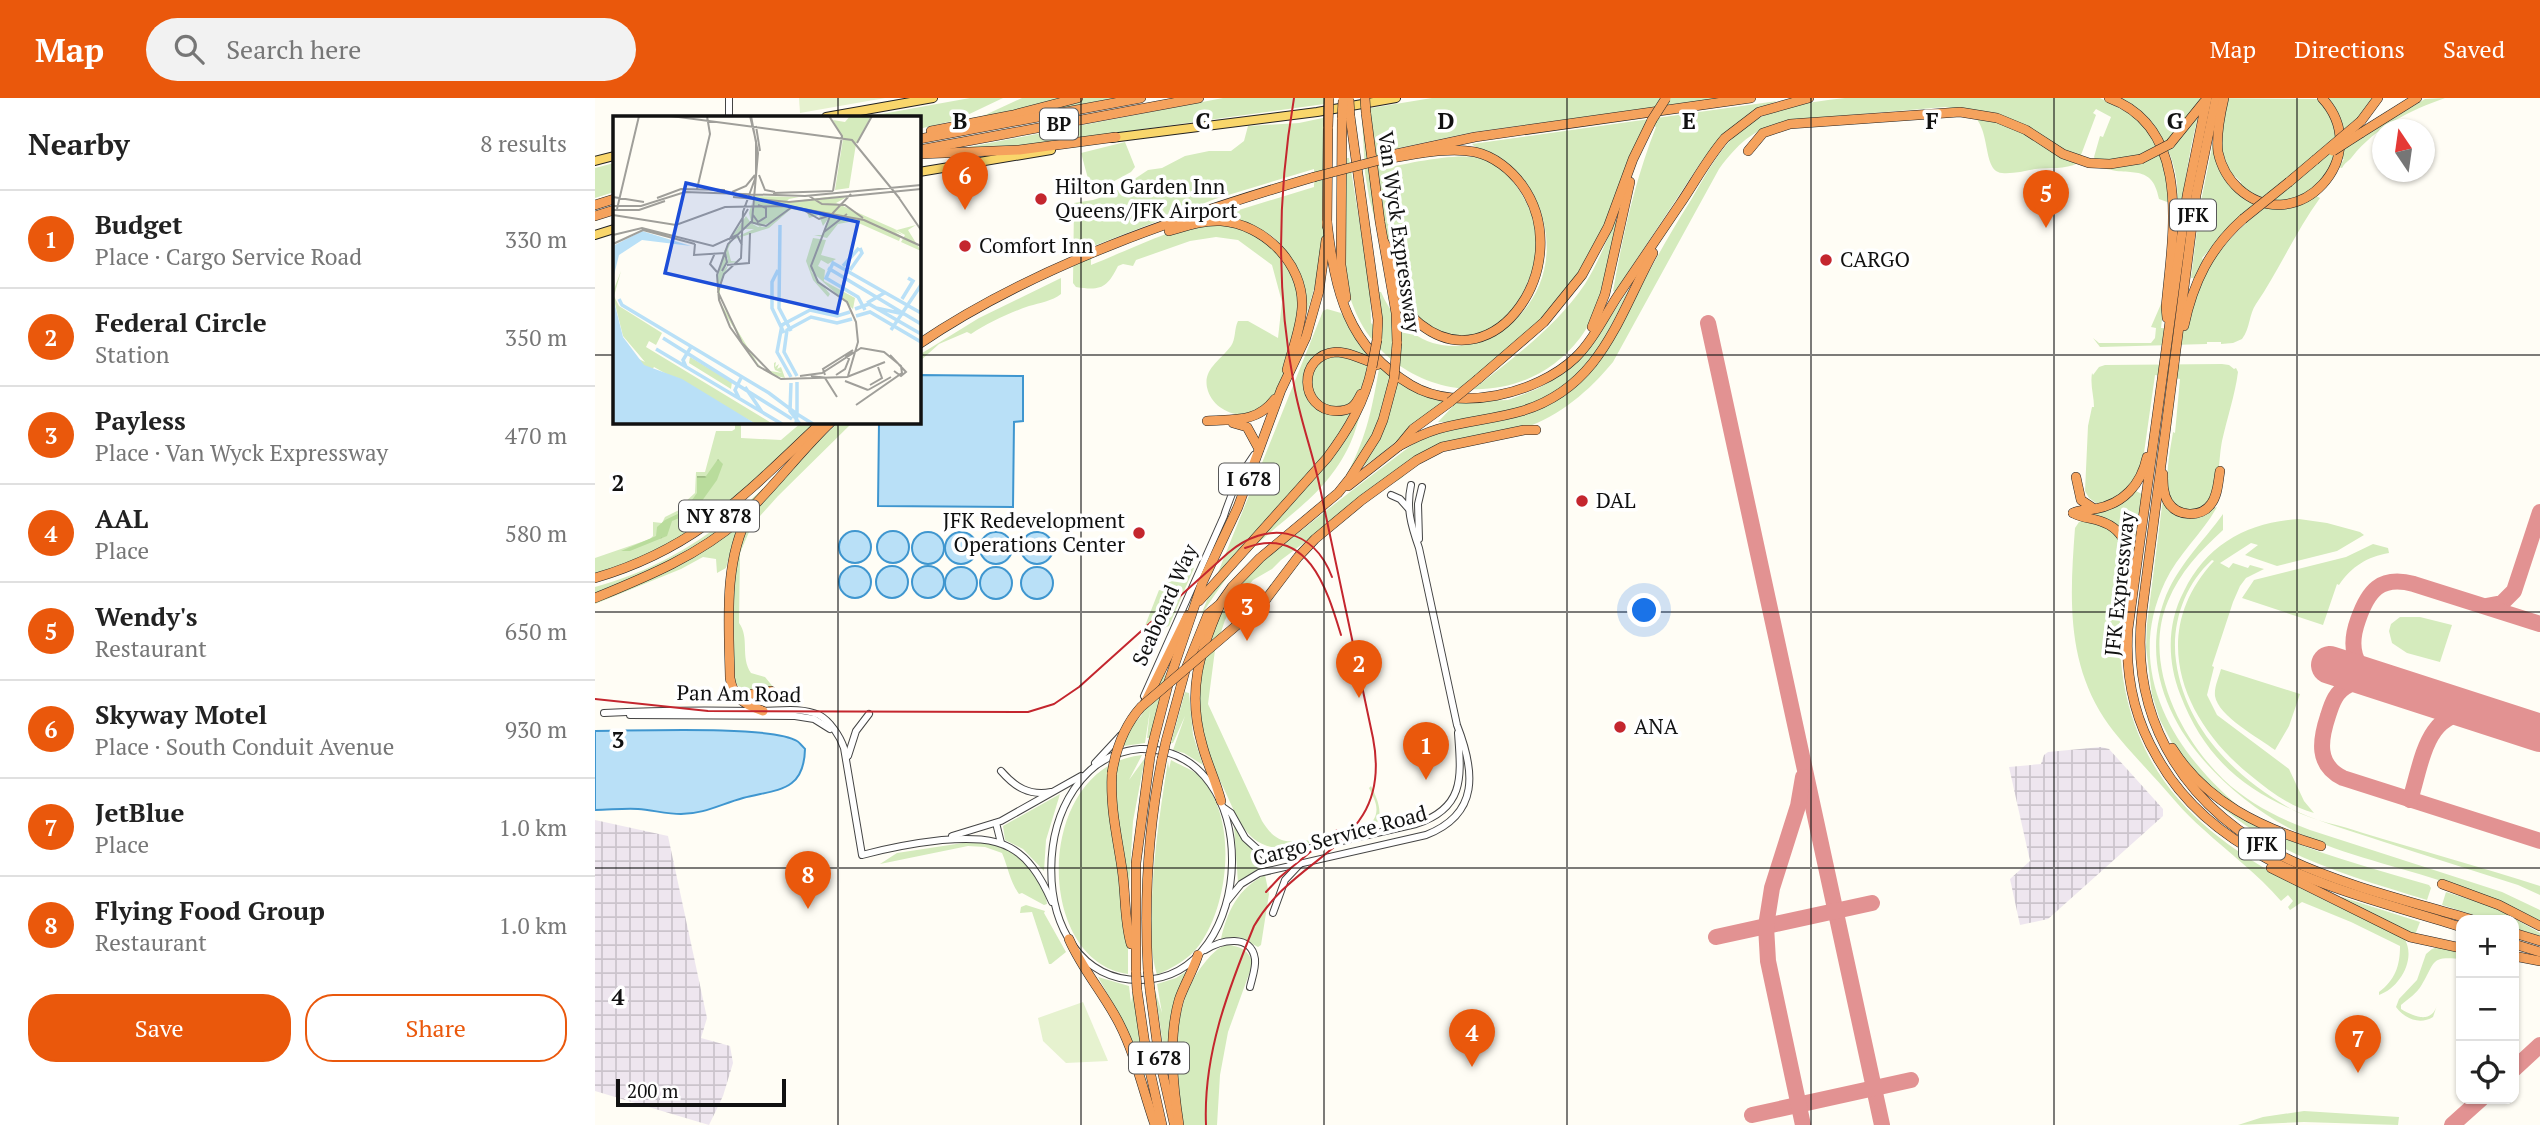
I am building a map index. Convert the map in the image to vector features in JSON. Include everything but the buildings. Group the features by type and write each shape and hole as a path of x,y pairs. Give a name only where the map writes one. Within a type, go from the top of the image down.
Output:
{"highway":[{"path":"921,133 1078,98"},
{"name":"BP","path":"921,139 1141,98"},
{"name":"BP","path":"921,152 1199,98"},
{"path":"1329,98 1327,222 1336,286 1364,343 1396,376"},
{"name":"Van Wyck Expressway","path":"1177,1125 1159,1057 1148,971 1148,863 1162,759 1192,651 1208,614 1220,604 1259,558 1338,493 1359,466 1376,437 1389,404 1396,376 1396,313 1365,98"},
{"path":"1338,493 1399,446 1413,429 1450,402 1544,323 1582,275 1604,235 1633,159 1666,98"},
{"path":"921,343 966,315 1091,255 1207,211 1314,177 1408,150 1475,137 1751,98"},
{"path":"1369,384 1351,408 1326,410 1316,404 1311,396 1308,372 1314,362 1323,355 1338,352 1434,395 1475,398 1517,390 1573,360 1585,346 1713,152 1737,127 1766,109 1809,98"},
{"path":"2109,98 2118,101 2140,118 2166,156 2173,206 2166,307 2176,333"},
{"path":"1748,151 1763,133 1790,124 1960,112 1997,118 2026,130 2063,154 2089,163 2110,164 2141,159 2177,138 2207,98"},
{"name":"JFK","path":"2176,333 2190,175 2207,98"},
{"name":"JFK","path":"2176,333 2196,195 2216,98"},
{"path":"2224,98 2218,146 2226,172 2237,187 2248,195 2265,202 2283,203 2299,200 2319,189 2330,177 2337,161 2339,130 2333,113 2322,98"},
{"path":"2169,375 2176,333 2203,268 2221,241 2243,219 2361,121 2378,98"},
{"path":"2316,161 2417,98"},
{"name":"Van Wyck Expressway","path":"1346,99 1340,241 1344,292 1358,326 1396,376"},
{"path":"1198,602 1327,458 1357,413 1369,384 1378,320 1346,117"},
{"path":"1555,371 1583,342 1602,304 1627,193 1652,120"},
{"path":"921,152 1019,150 1116,137"},
{"path":"1380,160 1455,151 1477,153 1497,161 1513,175 1530,198 1538,220 1542,244 1535,279 1519,309 1507,321 1488,333 1460,340 1437,335 1413,317 1405,303 1393,261 1384,242"},
{"path":"595,205 613,199"},
{"path":"1399,446 1438,429 1530,408 1554,397 1577,380 1609,341 1680,204"},
{"path":"595,216 613,210"},
{"path":"1110,247 1206,221 1225,221 1244,226 1267,239 1290,264 1296,276 1302,302 1300,323 1281,390 1269,407 1259,414 1247,418 1207,421 1242,424 1249,430 1259,449"},
{"name":"I 678","path":"1161,1125 1147,1058 1135,956 1137,853 1150,757 1169,681 1203,582 1238,507 1281,390 1300,351 1319,290 1327,222"},
{"name":"JFK Expressway","path":"2169,375 2157,415 2128,629 2130,682 2148,742 2182,794 2220,830 2274,862 2322,882 2456,925"},
{"name":"JFK Expressway","path":"2169,375 2141,623 2140,665 2151,716 2169,754 2193,787 2230,822 2273,851 2311,869 2457,915"},
{"path":"2130,682 2123,648 2129,579 2128,547 2122,536 2110,525 2073,513 2078,510 2102,508 2122,499 2138,481 2157,415"},
{"name":"NY 878","path":"595,579 655,556 708,525 741,499 820,424"},
{"path":"595,598 652,574 690,554 727,529 753,506 829,424"},
{"path":"1135,956 1128,933 1122,869 1112,816 1112,773 1121,740 1131,718 1264,602 1315,539 1362,500 1426,454 1452,445 1524,430 1536,430"},
{"path":"2163,441 2164,491 2169,504 2179,512 2193,514 2208,508 2215,497 2220,471"},
{"path":"2076,477 2083,502 2090,507 2102,508"},
{"path":"753,506 738,536 732,560 730,674 734,693 745,704 763,710"},
{"path":"1130,725 1149,695 1203,582"},
{"path":"1220,604 1201,652 1195,701 1200,737 1217,782 1222,804"},
{"path":"2140,665 2161,729 2175,752 2198,780 2237,812 2286,835 2321,846"},
{"path":"734,693 746,695 771,691"},
{"path":"2182,794 2207,825 2262,863 2410,937 2456,947"},
{"path":"2442,884 2506,907 2540,926"},
{"path":"2519,935 2540,941"},
{"path":"1069,940 1079,961 1100,989 1123,1031 1155,1125"},
{"path":"2519,946 2540,952"},
{"path":"1177,1125 1175,1021 1181,995 1199,954"},
{"path":"2519,957 2540,961"}],"main road":[{"path":"833,116 933,98"},
{"path":"921,172 1116,137 1317,112 1396,98"},
{"path":"595,161 613,156"},
{"path":"595,235 613,229"}],"street":[{"path":"729,98 729,116"},
{"name":"Seaboard Way","path":"1090,770 1130,725 1241,473 1259,449"},
{"name":"Cargo Service Road","path":"1222,804 1231,813 1245,838 1267,858 1416,824 1435,816 1449,802 1459,782 1461,767 1457,725 1408,509 1412,485"},
{"name":"Cargo Service Road","path":"1419,548 1417,504 1422,487"},
{"path":"1391,495 1401,499 1408,509"},
{"name":"Pan Am Road","path":"604,713 677,709 812,713 825,719 837,734"},
{"name":"Pan Am Road","path":"595,713 801,716 814,719 837,734"},
{"path":"847,761 856,731 869,714"},
{"name":"Cargo Service Road","path":"1227,902 1252,877 1264,871 1421,836 1454,818 1466,802 1470,780 1466,746 1457,725"},
{"path":"837,734 847,761 862,855 934,841 996,823 1056,791 1109,757 1129,750 1149,748 1179,756 1197,768 1210,783 1222,804 1232,851 1227,902 1218,926 1199,954"},
{"path":"1056,906 1051,865 1055,834 1069,796 1090,770"},
{"path":"1001,771 1013,784 1027,791 1056,791"},
{"path":"996,823 1001,843"},
{"path":"934,841 979,838 1001,843 1029,863 1056,906 1069,940 1094,966 1112,975 1133,980 1163,977 1181,969 1199,954 1225,940 1244,943 1252,952 1255,959 1250,987"},
{"path":"1273,913 1285,880 1301,862"}],"shaded area":[{"path":"2101,747 2109,749 2163,809 2163,816 2048,919 2020,925 2010,879 2030,861 2009,767 2041,764 2048,752"},
{"path":"595,820 668,836 707,1018 701,1038 730,1046 733,1063 723,1096 709,1125 595,1091"}],"green space":[{"path":"799,98 885,98 800,113"},
{"path":"970,98 1003,98 961,118 960,116 952,121 921,129 921,116 871,116"},
{"path":"1022,98 1115,98 957,128"},
{"path":"1223,98 1332,98 1332,103 1020,146 969,147"},
{"path":"1432,98 1722,98 1474,132 1380,152 1380,169 1449,157 1464,156 1487,160 1511,179 1528,207 1536,230 1538,254 1522,294 1504,319 1480,333 1466,336 1451,334 1423,324 1396,302 1365,173 1362,118 1366,116 1365,109"},
{"path":"1845,98 2100,98 2136,117 2149,131 2166,162 2170,203 2159,199 2156,187 2144,175 2099,166 2094,157 2100,136 2103,137 2111,117 2096,109 2078,163 2010,173 1995,170 1975,117 1955,108 1790,120 1767,127 1749,137 1719,169 1613,362 1591,386 1567,406 1539,422 1508,433 1456,443 1421,459 1400,479 1313,536 1272,569 1253,580 1235,602 1225,620 1215,650 1208,704 1264,824 1272,834 1286,841 1319,839 1360,828 1369,824 1376,815 1376,803 1369,788 1371,786 1379,809 1376,825 1371,829 1284,849 1260,843 1251,836 1238,819 1212,763 1203,738 1197,700 1199,673 1208,643 1222,612 1239,585 1270,555 1421,438 1537,408 1565,395 1577,386 1605,353 1709,169 1731,140 1749,124 1771,112 1795,105"},
{"path":"2117,98 2202,98 2177,228 2177,184 2171,157 2150,122 2129,104"},
{"path":"2212,98 2318,99 2331,117 2335,134 2334,152 2321,181 2309,192 2294,199 2277,200 2257,195 2240,185 2241,182 2230,172 2222,150 2223,124"},
{"path":"2325,98 2375,98 2360,117 2351,143 2372,131 2372,137 2342,168 2339,167 2344,159 2341,158 2343,134 2335,111"},
{"path":"2445,98 2419,108 2391,119 2425,99"},
{"path":"1777,101 1754,111 1723,134 1703,159 1615,292 1613,291 1630,208 1656,127 1646,122 1607,222 1577,279 1540,322 1465,386 1475,388 1534,341 1561,314 1585,284 1615,221 1618,222 1605,282 1595,311 1580,338 1553,365 1521,381 1487,389 1453,387 1420,377 1390,358 1366,331 1350,297 1344,264 1347,158 1370,286 1371,323 1380,331 1381,292 1405,327 1436,344 1469,344 1500,332 1526,308 1543,275 1546,235 1532,192 1525,181 1500,157 1472,144"},
{"path":"1332,116 1331,167 1324,244 1305,318 1301,285 1288,254 1273,237 1227,216 1229,213 1314,187 1314,169 1215,199 1091,247 1091,265 1176,230 1212,223 1251,232 1275,250 1291,272 1298,294 1297,327 1288,362 1276,393 1262,410 1244,415 1226,411 1212,399 1208,391 1207,377 1233,343 1238,321 1248,321 1278,338 1282,302 1272,265 1238,240 1216,237 1190,241 1136,260 1133,266 1118,266 1110,279 1097,288 1076,287 1073,283 1074,203 1112,194 1148,170 1162,168 1185,156 1209,151 1231,151 1244,141 1248,126 1299,123"},
{"path":"2215,133 2221,170 2255,202 2302,202 2316,196 2320,198 2254,308 2242,339 2221,344 2207,342 2100,347 2093,338 2099,343 2151,343 2155,338 2156,328 2151,327 2161,304 2164,303 2161,328 2187,329 2198,293 2211,264 2231,238 2259,212 2241,218 2227,229 2202,258 2194,278 2191,278 2200,206"},
{"path":"1125,142 1135,167 1131,172 1092,193 1081,153"},
{"path":"613,163 613,192 595,198 595,168"},
{"path":"1061,278 1061,294 1006,315 971,334 967,332 939,344 921,360 921,354 979,318"},
{"path":"1630,288 1595,357 1572,380 1525,407 1438,422 1455,404 1445,401 1381,454 1344,480 1363,439 1373,400 1379,369 1369,360 1363,403 1350,444 1340,462 1306,502 1244,557 1201,615 1323,311 1327,309 1341,313 1358,343 1378,364 1455,402 1508,400 1537,389 1566,372 1582,358"},
{"path":"2222,364 2236,368 2238,372 2222,441 2216,491 2210,501 2192,510 2180,509 2169,493 2168,467 2173,432 2175,433 2180,379 2155,375 2142,467 2125,492 2104,504 2089,498 2085,491 2088,426 2094,407 2092,373 2093,375 2099,367 2105,365"},
{"path":"735,424 741,424 741,438 781,440 800,424 814,424 711,519 658,549 595,574 595,558 650,539 653,536 653,522 662,523 665,517 685,507 685,502 695,493 696,472 705,472 716,431 735,429"},
{"path":"837,424 851,424 760,516 740,553 739,623 744,635 746,661 751,673 765,677 774,688 742,692 734,680 733,593 739,546 756,510 795,464"},
{"path":"718,459 723,464 717,480 694,512 672,521 667,536 630,551 621,551 656,536 657,527 684,511 697,493 697,476 706,476"},
{"path":"768,484 745,512 698,548 595,596 595,587 643,570 688,547 729,518"},
{"path":"2136,491 2142,494 2132,555 2130,545 2085,513 2116,507"},
{"path":"2163,498 2175,511 2189,518 2217,507 2165,582 2153,616 2150,649 2153,680 2163,711 2179,740 2222,791 2248,814 2211,791 2173,745 2160,720 2152,695 2146,647 2147,624"},
{"path":"2223,514 2223,530 2191,562 2173,590 2161,624 2159,649 2169,697 2179,720 2207,762 2233,788 2275,815 2310,830 2502,892 2540,910 2540,923 2458,887 2307,837 2275,820 2243,798 2214,772 2190,743 2171,710 2159,675 2156,639 2164,601 2175,577"},
{"path":"2299,519 2327,523 2364,535 2337,551 2277,566 2245,555 2258,545 2251,543 2220,563 2229,568 2233,563 2264,569 2246,578 2240,586 2212,666 2214,667 2207,695 2217,715 2289,769 2304,801 2314,813 2281,798 2250,775 2226,753 2206,728 2191,702 2181,674 2178,646 2182,617 2194,589 2214,561 2212,560 2187,593 2178,620 2175,647 2181,686 2202,730 2233,767 2292,809 2236,776 2214,754 2196,727 2180,694 2173,668 2171,642 2178,603 2193,575 2217,548 2246,531 2280,521"},
{"path":"2086,520 2115,532 2122,540 2125,550 2127,580 2121,649 2123,679 2138,733 2158,772 2184,805 2215,834 2250,859 2287,881 2404,938 2409,954 2407,963 2400,979 2387,991 2379,995 2395,972 2400,946 2302,902 2290,910 2288,907 2293,901 2288,895 2281,901 2196,823 2127,748 2104,718 2083,673 2073,626 2075,528 2079,522"},
{"path":"743,521 733,542 726,568 717,573 716,559 703,557 681,569 595,604 690,558"},
{"path":"2373,544 2388,548 2389,553 2361,563 2337,584 2323,625 2242,598 2254,580 2346,557"},
{"path":"1176,561 1194,568 1169,626 1150,633 1143,631 1159,590 1163,591"},
{"path":"2400,617 2420,617 2452,625 2440,662 2407,653 2392,643 2389,631 2391,624"},
{"path":"2221,669 2300,694 2289,726 2275,750 2231,719 2218,704 2215,693"},
{"path":"1166,672 1150,738 1147,738 1150,710 1145,743 1110,751 1141,716"},
{"path":"1185,692 1189,693 1193,735 1203,765 1184,753 1173,750 1185,716 1171,743"},
{"path":"1142,755 1129,780 1145,758 1133,821 1128,906 1128,974 1097,961 1075,936 1062,902 1059,864 1065,826 1081,792 1106,767"},
{"path":"1171,760 1199,776 1211,793 1220,813 1225,859 1218,906 1200,944 1186,959 1157,975 1151,925 1153,878 1164,784 1168,761 1169,769"},
{"path":"2207,793 2229,810 2283,838 2429,885 2431,888 2427,900 2338,871 2282,847 2230,814"},
{"path":"1060,794 1046,840 1044,871 1023,849 1005,840 1003,826"},
{"path":"2317,820 2540,886 2540,895 2518,885"},
{"path":"1234,826 1264,864 1260,871 1238,883"},
{"path":"976,841 995,845 1019,857 1031,870 1047,904 1019,894 1002,853 985,847 968,846 880,864 897,853"},
{"path":"1265,875 1269,894 1261,945 1258,947 1239,937 1221,939 1235,902 1248,887"},
{"path":"2446,892 2494,907 2508,915 2474,915 2442,905"},
{"path":"2342,897 2420,922 2415,935 2341,900"},
{"path":"1026,905 1045,911 1066,952 1051,964 1032,912 1020,913 1021,907"},
{"path":"2519,921 2540,933 2540,936 2519,930"},
{"path":"1227,945 1243,950 1253,963 1228,1032 1220,1075 1217,1125 1183,1125 1176,1062 1185,997 1206,961 1213,953"},
{"path":"2438,947 2456,950 2456,959 2435,962 2419,989 2401,1005 2401,1009 2423,1017 2435,1011 2433,1017 2413,1020 2396,1007 2399,999 2417,980 2426,954"},
{"path":"1187,971 1177,1005 1166,1066 1155,990 1162,1013 1157,984"},
{"path":"1098,977 1129,986 1131,1003 1133,991 1146,1084 1115,1007"},
{"path":"1083,1002 1108,1061 1066,1063 1043,1041 1038,1018"},
{"path":"2304,1111 2399,1117 2398,1125 2304,1122 2238,1125 2263,1117"}],"water":[{"path":"921,375 1023,376 1023,421 1014,422 1013,507 878,506 879,424 921,424"},
{"path":"855,531 866,536 871,547 866,558 855,563 844,558 839,547 844,536"},
{"path":"893,531 904,536 909,547 904,558 893,563 882,558 877,547 882,536"},
{"path":"928,532 939,537 944,548 939,559 928,564 917,559 912,548 917,537"},
{"path":"961,532 972,537 977,548 972,559 961,564 950,559 945,548 950,537"},
{"path":"996,532 1007,537 1012,548 1007,559 996,564 985,559 980,548 985,537"},
{"path":"1037,532 1048,537 1053,548 1048,559 1037,564 1026,559 1021,548 1026,537"},
{"path":"855,566 866,571 871,582 866,593 855,598 844,593 839,582 844,571"},
{"path":"892,566 903,571 908,582 903,593 892,598 881,593 876,582 881,571"},
{"path":"928,566 939,571 944,582 939,593 928,598 917,593 912,582 917,571"},
{"path":"961,567 972,572 977,583 972,594 961,599 950,594 945,583 950,572"},
{"path":"996,567 1007,572 1012,583 1007,594 996,599 985,594 980,583 985,572"},
{"path":"1037,567 1048,572 1053,583 1048,594 1037,599 1026,594 1021,583 1026,572"},
{"path":"595,731 760,733 798,741 805,749 800,774 786,787 777,790 689,814 633,809 595,810"}],"taxiway":[{"path":"1708,323 1882,1125"},
{"path":"2486,606 2502,603 2514,591 2540,512"},
{"path":"2378,680 2369,675 2358,662 2354,638 2366,601 2371,593 2384,584 2414,584 2540,624"},
{"path":"2387,684 2359,681 2345,688 2335,698 2325,725 2322,743 2324,759 2334,773 2540,841"},
{"path":"2410,800 2424,753 2438,727 2448,718 2462,713 2480,713"},
{"path":"1803,777 1798,806 1772,888 1766,926 1768,961 1803,1125"},
{"path":"1716,937 1872,903"},
{"path":"2519,1064 2540,1045"},
{"path":"1752,1115 1911,1080"},
{"path":"2452,1125 2475,1104"}],"runway":[{"path":"2330,665 2540,733"}],"tram line":[{"path":"1206,1125 1209,1073 1219,1023 1254,926 1272,901 1356,825 1369,802 1376,774 1373,738 1288,350 1281,242 1285,169 1294,98"},
{"path":"595,699 708,711 1028,712 1054,704 1079,687 1228,553 1258,536 1273,533 1301,539 1324,560 1332,577"},
{"path":"1245,548 1267,543 1285,545 1299,553 1321,581 1341,635"},
{"path":"1266,892 1337,830"}],"place":[{"name":"Hilton Garden Inn Queens/JFK Airport","path":"1041,199"},
{"name":"Skyway Motel","path":"965,210"},
{"name":"Wendy's","path":"2046,228"},
{"name":"Comfort Inn","path":"965,246"},
{"name":"CARGO","path":"1826,260"},
{"name":"DAL","path":"1582,501"},
{"name":"JFK Redevelopment Operations Center","path":"1139,533"},
{"name":"Payless","path":"1247,641"},
{"name":"Federal Circle","path":"1359,698"},
{"name":"ANA","path":"1620,727"},
{"name":"Budget","path":"1426,780"},
{"name":"Flying Food Group","path":"808,909"},
{"name":"AAL","path":"1472,1067"},
{"name":"JetBlue","path":"2358,1073"}]}
